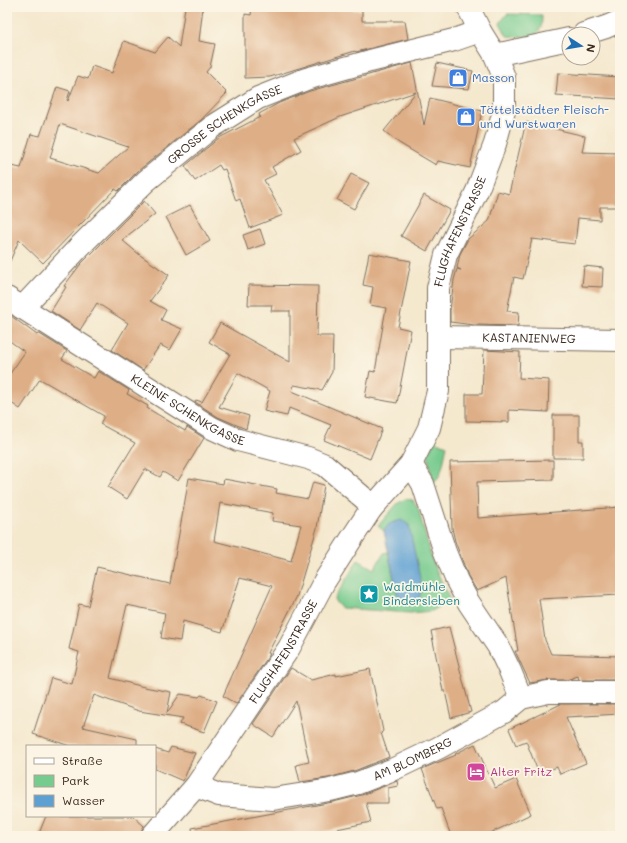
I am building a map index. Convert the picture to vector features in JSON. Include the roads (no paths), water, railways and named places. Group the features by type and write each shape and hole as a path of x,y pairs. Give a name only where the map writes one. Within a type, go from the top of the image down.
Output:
{"street":[{"name":"FLUGHAFENSTRASSE","path":"152,836 196,786 289,648 324,582 371,509 410,464 429,428 438,391 438,288 446,255 477,191 495,144 504,111 504,77 495,55 480,31 468,7"},
{"path":"601,29 620,21"},
{"name":"GROSSE SCHENKGASSE","path":"15,303 82,244 146,180 212,127 258,98 306,79 454,40 480,31"},
{"path":"495,55 561,41"},
{"name":"KLEINE SCHENKGASSE","path":"15,303 212,428 238,440 308,458 325,465 366,500 371,509"},
{"name":"KASTANIENWEG","path":"438,336 620,340"},
{"path":"410,464 423,484 445,552 457,582 469,603 498,646 510,670 521,698"},
{"name":"AM BLOMBERG","path":"196,786 219,795 273,799 330,790 394,769 432,751 504,712 521,698 548,692 620,692"}],"water":[{"path":"401,520 409,525 422,588 418,603 406,606 397,593 384,531 389,524"}],"place":[{"name":"Masson","path":"458,78"},
{"name":"Töttelstädter Fleisch- und Wurstwaren","path":"466,117"},
{"name":"Waidmühle Bindersleben","path":"369,594"},
{"name":"Alter Fritz","path":"476,772"}]}
